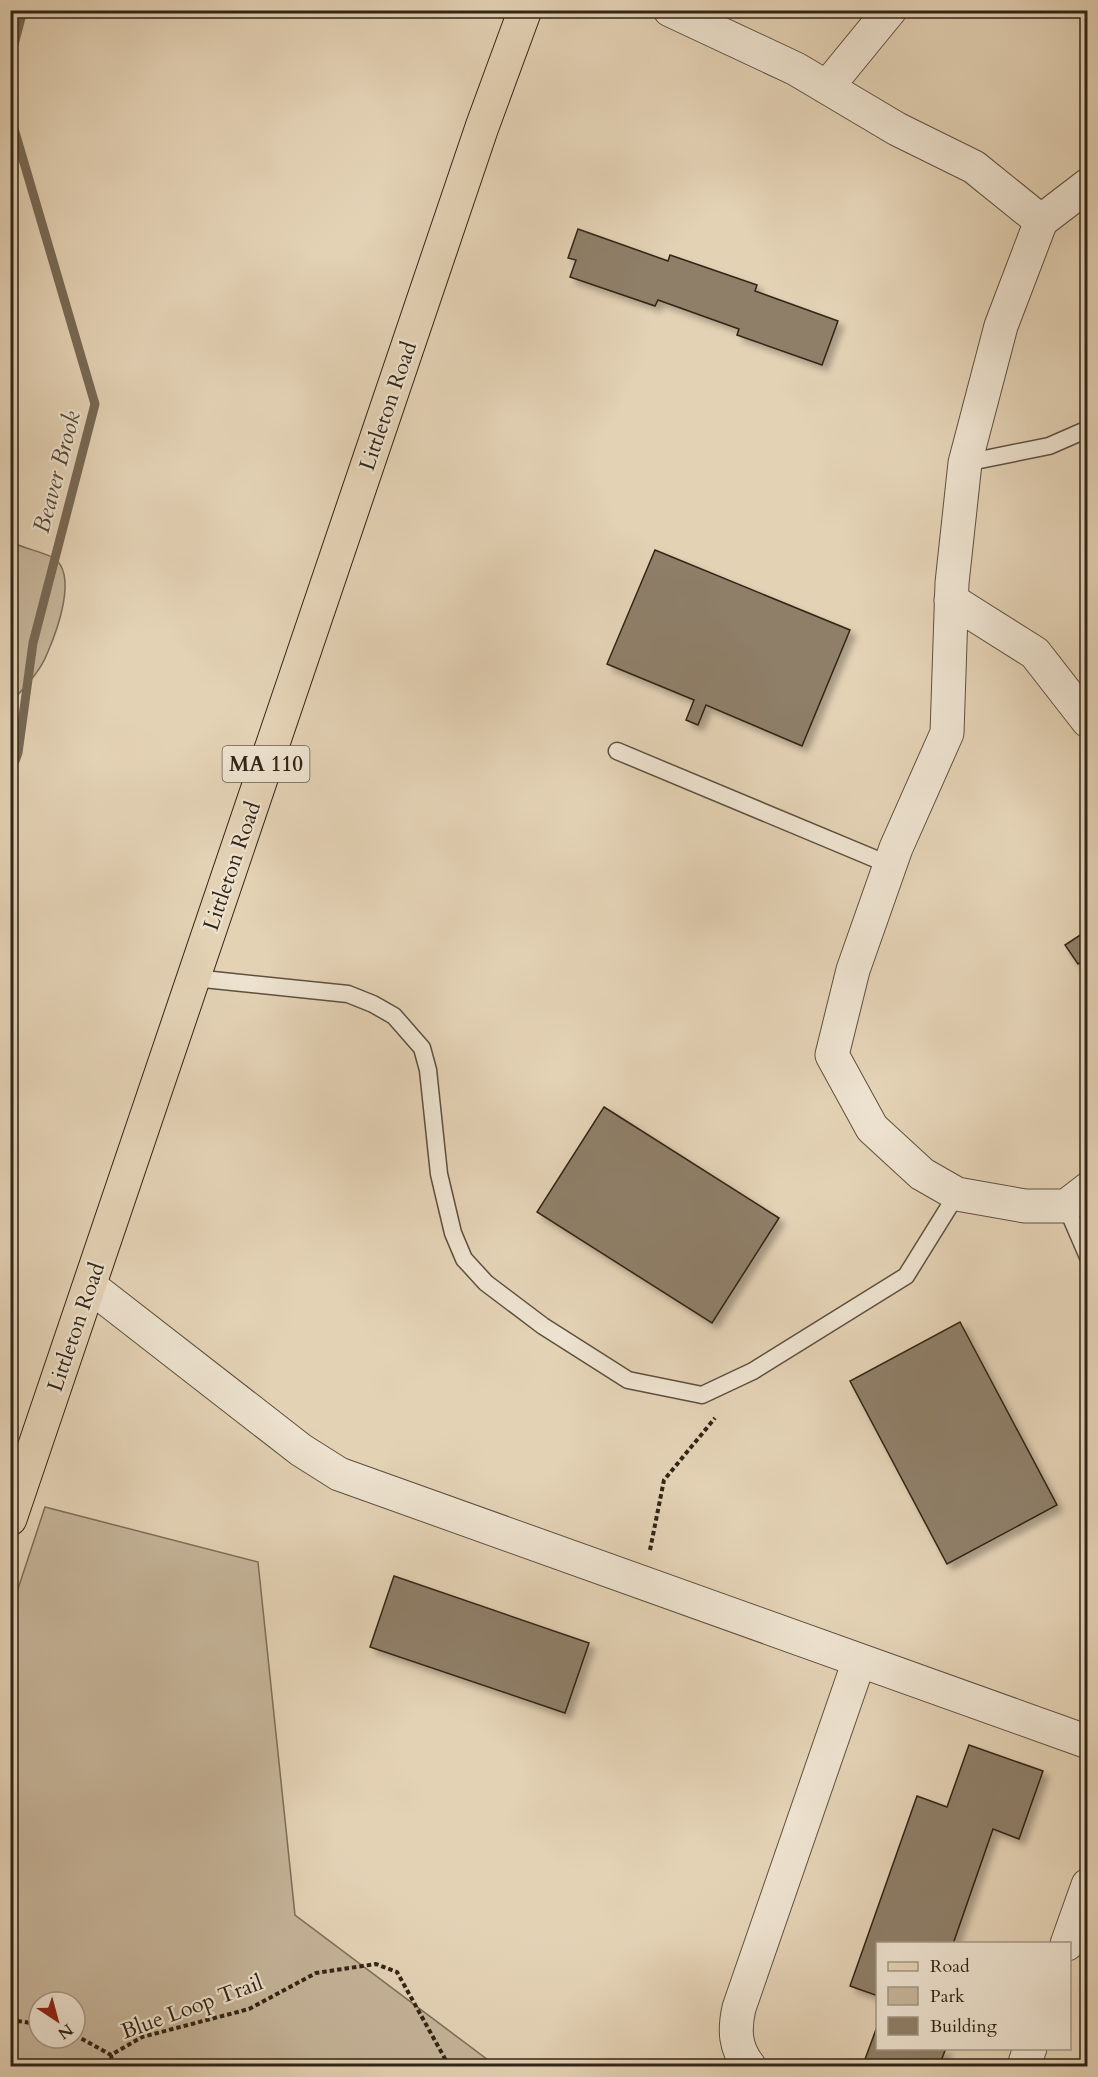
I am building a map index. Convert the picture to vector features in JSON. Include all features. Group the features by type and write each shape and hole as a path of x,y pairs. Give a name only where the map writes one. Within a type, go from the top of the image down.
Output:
{"main road":[{"name":"Littleton Road","path":"10,1519 525,10"}],"street":[{"path":"670,10 796,69 897,129 974,167 1041,221"},
{"path":"827,87 890,10"},
{"path":"1077,1197 1025,1206 957,1194 922,1174 872,1128 832,1055 854,970 890,865 947,733 951,600 965,463 1001,326 1041,221 1086,189"},
{"path":"951,600 1035,653 1088,722"},
{"path":"90,1286 301,1450 339,1474 1088,1742"},
{"path":"749,2067 737,2045 735,2023 739,2008 859,1661"},
{"path":"1068,1942 1088,1885"},
{"path":"1024,2067 1030,2050"}],"lane":[{"path":"965,463 1049,446 1088,429"},
{"path":"617,751 890,865"},
{"path":"194,978 348,994 394,1016 422,1048 428,1070 439,1173 453,1233 464,1259 486,1283 543,1326 628,1380 702,1395 753,1371 906,1276 957,1194"},
{"path":"1077,1197 1088,1257"}],"path":[{"path":"643,1583 664,1480 716,1416"},
{"name":"Blue Loop Trail","path":"113,2067 111,2055 142,2037 249,2008 316,1973 376,1964 397,1972 449,2067"},
{"path":"10,2020 27,2022"},
{"path":"87,2042 111,2055"}],"green space":[{"path":"11,542 54,558 61,566 65,590 60,618 44,661 11,702"},
{"path":"45,1507 258,1562 295,1915 496,2066 11,2066 11,1610"}],"building":[{"path":"578,229 668,261 670,255 757,285 755,291 838,321 822,365 737,335 739,329 658,300 655,306 570,277 576,260 568,258"},
{"path":"655,550 850,630 802,746 706,705 698,725 686,720 694,700 607,664"},
{"path":"1088,930 1088,958 1078,964 1065,945"},
{"path":"604,1107 779,1218 712,1323 537,1212"},
{"path":"960,1322 1057,1505 947,1564 850,1381"},
{"path":"394,1576 589,1643 565,1713 370,1647"},
{"path":"969,1745 1043,1771 1019,1839 993,1829 954,1942 876,1942 876,1995 850,1986 917,1796 947,1807"},
{"path":"876,2029 876,2050 945,2050 939,2066 877,2066 864,2062"}],"waterway":[{"name":"Beaver Brook","path":"10,60 23,10"},
{"name":"Beaver Brook","path":"10,115 95,404 33,643 18,753 10,774"}]}
